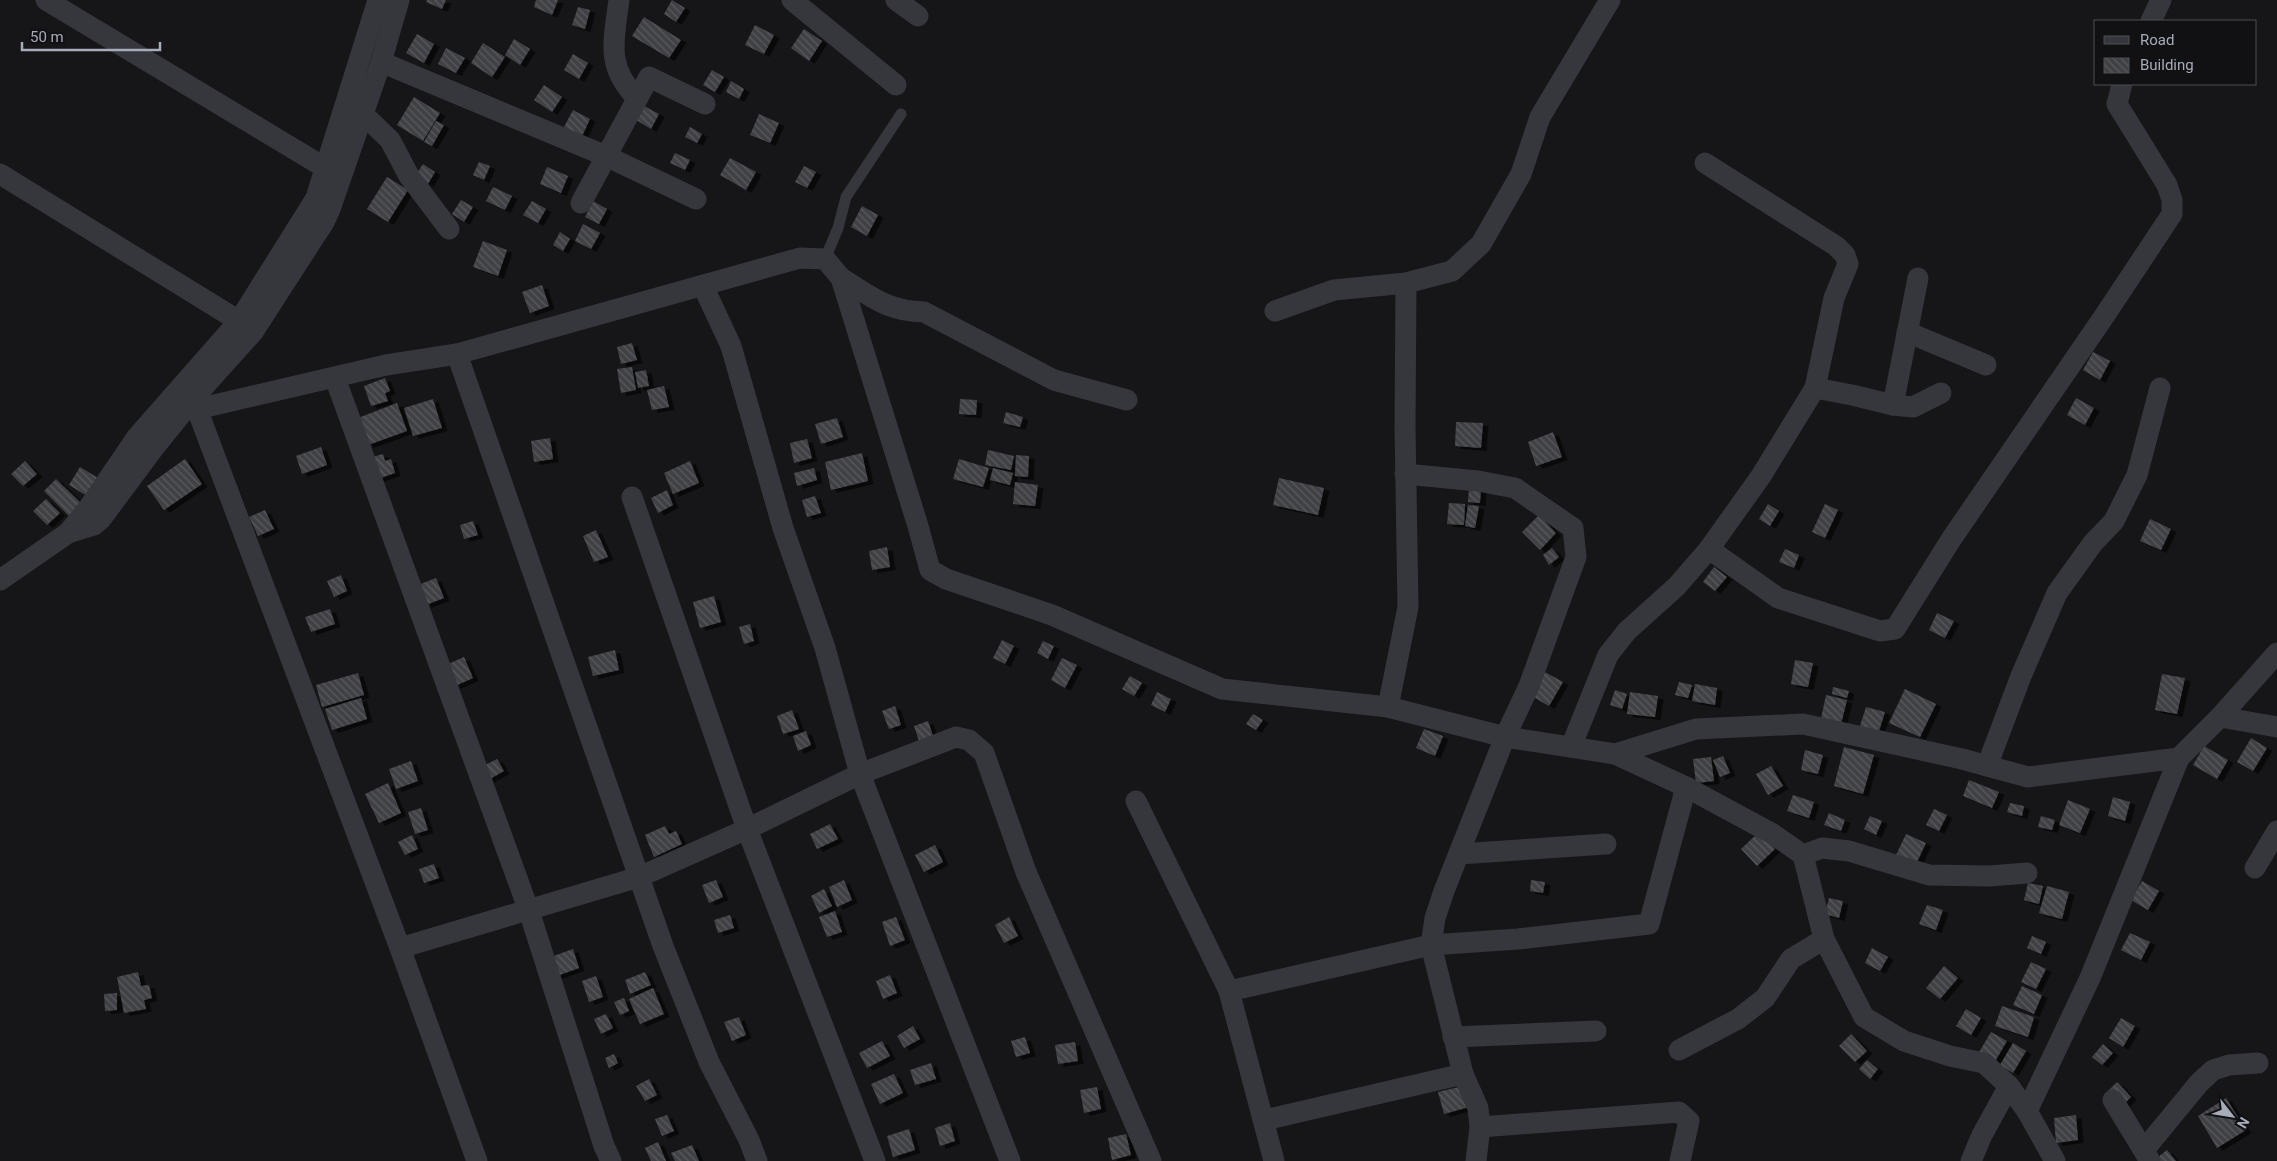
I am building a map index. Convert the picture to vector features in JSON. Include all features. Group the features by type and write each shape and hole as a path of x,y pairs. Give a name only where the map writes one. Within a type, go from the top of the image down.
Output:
{"street":[{"path":"46,0 333,173"},
{"path":"619,0 614,40 614,62 627,88 637,98"},
{"path":"896,0 918,16"},
{"path":"1275,310 1334,290 1406,283 1452,272 1481,244 1521,174 1540,117 1610,0"},
{"path":"2151,20 2161,0"},
{"path":"800,2 896,85"},
{"path":"333,173 385,3"},
{"path":"0,580 68,533 94,526 101,519 246,326 310,208 333,173 363,114 381,62 385,3"},
{"path":"381,62 606,156 696,200"},
{"path":"581,203 649,77 705,104"},
{"path":"1709,549 1778,598 1880,631 1895,629 1952,538 2172,214 2172,200 2167,185 2117,104 2122,85"},
{"path":"363,114 390,140 409,176 449,229"},
{"path":"1571,747 1608,655 1627,631 1678,586 1709,549 1761,476 1815,388 1834,298 1848,264 1845,255 1836,246 1705,163"},
{"path":"0,174 246,326"},
{"path":"187,403 335,378 386,365 457,354 800,258 825,259 841,278 884,305 902,311 924,312 1054,380 1127,400"},
{"path":"841,278 930,570 946,579 1052,615 1222,689 1388,707 1505,736 1615,754 1686,787 1773,834 1803,855 1824,939 1864,1017 1904,1041 1950,1056 1984,1063 2009,1086 2027,1111 2055,1161"},
{"path":"1893,405 1918,278"},
{"path":"1388,707 1408,607 1405,474 1406,283"},
{"path":"703,286 730,346 783,528 825,648 860,774 1010,1161"},
{"path":"1907,332 1986,364"},
{"path":"457,354 663,946 710,1062 749,1140 757,1161"},
{"path":"335,378 529,911 604,1146 611,1161"},
{"path":"1815,388 1893,405 1913,407 1941,392"},
{"path":"1987,766 2021,676 2058,593 2093,543 2114,521 2137,475 2160,388"},
{"path":"187,403 400,948 477,1161"},
{"path":"1405,474 1478,481 1515,488 1573,528 1576,557 1529,686 1505,736 1435,918 1431,946 1463,1074 1478,1108 1480,1127 1476,1161"},
{"path":"632,497 748,829 875,1161"},
{"path":"2027,1111 2090,978 2179,758 2220,717 2277,653"},
{"path":"2220,717 2277,727"},
{"path":"1615,754 1696,730 1803,724 2028,777 2179,758"},
{"path":"400,948 639,877 748,829 860,774 956,736 969,740 984,753 1026,872 1151,1161"},
{"path":"1229,991 1431,946 1518,939 1649,924 1686,787"},
{"path":"1136,801 1229,991 1274,1161"},
{"path":"2254,868 2277,831"},
{"path":"1459,854 1606,844"},
{"path":"1803,855 1822,848 1848,851 1929,875 1990,876 2027,873"},
{"path":"1679,1050 1738,1019 1765,998 1791,959 1824,939"},
{"path":"1453,1037 1596,1031"},
{"path":"2113,1100 2147,1155 2199,1083 2213,1070 2229,1065 2258,1063"},
{"path":"1264,1120 1463,1074"},
{"path":"1971,1161 1982,1135 2009,1086"},
{"path":"1480,1127 1679,1112 1688,1121 1680,1161"}],"lane":[{"path":"825,259 838,228 846,197 901,114"}],"building":[{"path":"427,0 446,0 442,9 426,2"},
{"path":"536,0 558,0 552,15 534,7"},
{"path":"672,0 685,8 676,22 664,14"},
{"path":"578,7 590,10 585,29 572,25"},
{"path":"644,17 681,40 669,58 632,36"},
{"path":"755,25 774,35 764,54 745,45"},
{"path":"804,29 822,41 809,61 791,48"},
{"path":"417,34 434,44 424,63 406,53"},
{"path":"514,39 530,49 520,65 505,55"},
{"path":"483,43 505,57 492,77 471,63"},
{"path":"446,48 465,58 456,73 438,64"},
{"path":"573,54 588,63 579,79 564,70"},
{"path":"712,70 724,77 715,92 703,85"},
{"path":"731,81 744,89 739,99 726,92"},
{"path":"544,85 562,97 552,112 534,100"},
{"path":"414,97 440,113 423,141 397,125"},
{"path":"644,106 659,114 651,129 636,120"},
{"path":"573,110 590,119 582,136 564,127"},
{"path":"759,114 779,123 770,143 750,135"},
{"path":"436,121 444,125 432,146 424,142"},
{"path":"690,127 702,134 697,143 685,137"},
{"path":"675,153 690,160 685,170 670,163"},
{"path":"730,158 756,172 746,190 720,175"},
{"path":"479,162 490,166 484,180 473,175"},
{"path":"423,164 435,172 428,184 415,176"},
{"path":"804,166 816,172 807,188 795,182"},
{"path":"547,167 568,176 561,193 540,184"},
{"path":"387,177 408,190 388,222 367,209"},
{"path":"493,187 512,196 505,210 486,201"},
{"path":"461,200 473,207 464,222 452,214"},
{"path":"532,201 546,209 538,223 523,215"},
{"path":"593,201 607,209 599,224 585,217"},
{"path":"862,206 878,215 867,236 851,227"},
{"path":"583,224 600,233 591,249 575,241"},
{"path":"560,232 570,239 563,251 553,245"},
{"path":"483,241 507,250 498,276 473,267"},
{"path":"542,285 549,306 530,313 522,292"},
{"path":"632,343 637,360 621,364 617,347"},
{"path":"2093,352 2110,361 2100,380 2083,370"},
{"path":"632,367 636,390 621,393 617,369"},
{"path":"646,370 649,386 638,388 635,372"},
{"path":"385,378 390,391 385,393 388,401 371,406 364,386"},
{"path":"664,386 669,407 652,410 647,390"},
{"path":"2076,398 2094,408 2085,425 2067,415"},
{"path":"433,399 442,428 413,436 404,408"},
{"path":"960,399 977,400 976,415 959,414"},
{"path":"397,403 407,431 368,445 358,418"},
{"path":"1006,412 1023,417 1020,427 1003,423"},
{"path":"837,418 843,437 821,444 815,424"},
{"path":"1456,422 1483,423 1481,448 1455,446"},
{"path":"1553,432 1562,457 1536,466 1528,442"},
{"path":"550,438 553,459 534,462 531,441"},
{"path":"807,439 812,458 794,463 790,443"},
{"path":"321,447 327,465 302,474 296,456"},
{"path":"988,450 1014,456 1011,470 985,465"},
{"path":"862,453 868,481 831,490 825,462"},
{"path":"383,454 385,461 391,459 395,473 375,480 369,458"},
{"path":"1016,455 1029,456 1028,477 1015,476"},
{"path":"185,459 202,484 164,510 147,486"},
{"path":"959,459 989,468 983,487 953,479"},
{"path":"25,461 37,474 23,486 11,474"},
{"path":"690,461 699,483 673,494 664,473"},
{"path":"80,467 98,478 87,496 69,485"},
{"path":"814,468 817,480 797,486 794,473"},
{"path":"993,468 1013,473 1010,485 990,480"},
{"path":"1279,478 1324,488 1318,515 1273,505"},
{"path":"56,479 82,504 69,516 44,491"},
{"path":"1015,482 1038,485 1035,506 1013,504"},
{"path":"1469,488 1481,489 1480,503 1468,502"},
{"path":"667,490 673,505 658,513 651,498"},
{"path":"815,496 821,513 807,517 802,500"},
{"path":"46,499 60,513 47,525 33,511"},
{"path":"1449,503 1465,504 1464,525 1447,524"},
{"path":"1768,504 1779,511 1770,526 1759,519"},
{"path":"1825,504 1838,510 1825,538 1812,532"},
{"path":"1468,505 1479,506 1475,528 1465,526"},
{"path":"265,510 274,529 258,536 249,517"},
{"path":"1539,515 1556,533 1540,550 1522,532"},
{"path":"2150,519 2171,529 2161,550 2140,541"},
{"path":"473,521 478,535 464,539 460,525"},
{"path":"596,530 608,557 594,562 583,536"},
{"path":"887,547 890,567 872,570 869,551"},
{"path":"1552,548 1559,557 1549,565 1543,555"},
{"path":"1785,549 1799,555 1794,568 1779,562"},
{"path":"1714,567 1727,577 1715,591 1703,582"},
{"path":"341,575 347,591 334,597 327,581"},
{"path":"436,578 444,598 426,605 418,585"},
{"path":"714,596 721,622 700,628 693,602"},
{"path":"330,609 335,624 311,632 305,617"},
{"path":"1937,613 1954,621 1945,638 1929,630"},
{"path":"750,624 754,641 744,644 739,627"},
{"path":"1002,640 1014,646 1005,664 993,658"},
{"path":"1043,641 1054,646 1048,659 1037,653"},
{"path":"615,650 619,670 593,676 588,657"},
{"path":"464,657 473,678 455,686 446,665"},
{"path":"1062,658 1077,665 1065,688 1051,680"},
{"path":"1795,660 1813,663 1808,687 1791,684"},
{"path":"1541,670 1563,682 1549,706 1528,694"},
{"path":"358,673 364,695 322,707 316,685"},
{"path":"2162,674 2185,678 2177,714 2155,710"},
{"path":"1130,676 1142,683 1134,696 1122,689"},
{"path":"1679,682 1692,685 1688,698 1675,695"},
{"path":"1695,684 1717,688 1715,705 1692,701"},
{"path":"1833,687 1849,691 1847,698 1832,694"},
{"path":"1905,689 1936,704 1920,737 1889,723"},
{"path":"1615,690 1627,694 1622,709 1610,705"},
{"path":"1157,692 1171,699 1165,712 1151,705"},
{"path":"1630,692 1658,696 1655,717 1627,714"},
{"path":"1826,695 1847,700 1840,728 1820,723"},
{"path":"361,698 367,719 332,730 325,709"},
{"path":"895,706 901,725 889,729 882,711"},
{"path":"1866,707 1885,712 1879,731 1860,726"},
{"path":"792,710 799,729 783,734 777,716"},
{"path":"1253,714 1263,720 1256,730 1246,724"},
{"path":"928,721 933,736 919,741 914,726"},
{"path":"1424,729 1443,736 1435,756 1416,748"},
{"path":"806,731 811,745 798,751 793,736"},
{"path":"2251,738 2267,748 2253,771 2237,762"},
{"path":"2204,746 2228,760 2217,779 2193,765"},
{"path":"1844,747 1874,755 1863,794 1834,786"},
{"path":"1805,750 1823,755 1818,774 1801,770"},
{"path":"1723,756 1730,773 1720,777 1713,760"},
{"path":"1711,757 1714,781 1696,783 1693,759"},
{"path":"497,759 504,771 488,780 481,767"},
{"path":"411,761 418,781 396,789 389,769"},
{"path":"1771,766 1783,786 1768,795 1756,774"},
{"path":"1969,780 1999,792 1992,808 1963,796"},
{"path":"388,783 401,813 379,823 365,794"},
{"path":"1793,795 1814,802 1809,818 1787,811"},
{"path":"2113,797 2130,802 2125,821 2108,816"},
{"path":"2068,800 2090,809 2080,833 2059,825"},
{"path":"2010,803 2024,806 2022,816 2007,812"},
{"path":"421,808 428,830 415,834 408,812"},
{"path":"1934,809 1947,815 1939,831 1926,825"},
{"path":"1829,813 1845,820 1841,831 1824,825"},
{"path":"1870,816 1882,821 1876,835 1864,829"},
{"path":"2041,816 2055,820 2052,830 2038,827"},
{"path":"830,824 838,839 817,849 810,834"},
{"path":"665,826 669,834 676,831 682,844 654,857 645,835"},
{"path":"1759,832 1775,849 1757,866 1741,849"},
{"path":"1906,834 1926,843 1916,864 1896,855"},
{"path":"412,835 418,849 405,855 398,842"},
{"path":"935,845 943,862 924,872 915,855"},
{"path":"434,864 439,878 424,883 419,869"},
{"path":"716,880 723,897 709,903 702,885"},
{"path":"844,880 852,900 837,907 829,887"},
{"path":"1531,880 1545,882 1543,893 1530,891"},
{"path":"2142,881 2159,891 2148,910 2131,900"},
{"path":"2028,883 2043,886 2039,904 2024,900"},
{"path":"2047,886 2069,892 2062,919 2039,913"},
{"path":"824,889 832,906 819,913 811,896"},
{"path":"1829,898 1843,901 1839,918 1825,914"},
{"path":"1927,905 1943,910 1936,930 1919,924"},
{"path":"835,911 842,932 827,937 819,917"},
{"path":"730,915 734,928 718,933 714,920"},
{"path":"896,917 905,940 890,946 882,922"},
{"path":"1009,917 1018,936 1004,943 995,925"},
{"path":"2130,933 2150,942 2141,960 2121,950"},
{"path":"2032,936 2046,942 2041,954 2027,948"},
{"path":"1872,948 1888,957 1880,971 1865,963"},
{"path":"573,949 579,968 554,977 548,958"},
{"path":"2031,962 2046,969 2036,989 2021,982"},
{"path":"1944,966 1958,978 1940,999 1926,988"},
{"path":"138,972 141,986 149,985 152,998 144,1000 146,1009 124,1013 117,977"},
{"path":"645,972 651,985 630,994 625,980"},
{"path":"890,975 897,993 883,999 876,981"},
{"path":"596,976 603,997 589,1002 582,981"},
{"path":"2022,986 2042,995 2034,1014 2013,1005"},
{"path":"653,988 664,1014 640,1024 629,999"},
{"path":"117,993 117,1010 105,1011 104,994"},
{"path":"624,998 629,1011 620,1015 614,1002"},
{"path":"2002,1006 2034,1017 2028,1037 1995,1026"},
{"path":"1966,1009 1981,1018 1971,1035 1956,1026"},
{"path":"606,1014 613,1028 601,1034 594,1019"},
{"path":"739,1017 746,1035 732,1041 724,1022"},
{"path":"2121,1018 2135,1026 2123,1047 2109,1038"},
{"path":"913,1026 920,1039 904,1048 897,1036"},
{"path":"1991,1032 2007,1041 1994,1063 1978,1054"},
{"path":"1851,1034 1867,1051 1855,1062 1839,1046"},
{"path":"1025,1037 1030,1053 1016,1057 1011,1041"},
{"path":"882,1041 890,1056 867,1068 859,1053"},
{"path":"1075,1042 1078,1061 1058,1064 1055,1045"},
{"path":"2013,1043 2026,1051 2013,1073 2000,1065"},
{"path":"2103,1044 2113,1053 2102,1065 2092,1057"},
{"path":"614,1054 618,1063 609,1068 605,1058"},
{"path":"1867,1060 1878,1069 1870,1079 1859,1069"},
{"path":"931,1063 936,1079 915,1085 910,1070"},
{"path":"894,1074 903,1093 880,1104 871,1084"},
{"path":"649,1079 657,1095 645,1101 636,1086"},
{"path":"2117,1082 2131,1097 2122,1106 2107,1092"},
{"path":"1463,1086 1469,1107 1444,1114 1438,1092"},
{"path":"1097,1087 1101,1109 1084,1113 1080,1090"},
{"path":"2226,1098 2246,1130 2217,1148 2198,1116"},
{"path":"667,1115 674,1131 662,1136 655,1119"},
{"path":"2076,1115 2078,1140 2056,1143 2054,1118"},
{"path":"950,1123 955,1141 940,1146 935,1128"},
{"path":"909,1129 915,1150 893,1157 887,1136"},
{"path":"1126,1134 1131,1155 1112,1160 1108,1138"},
{"path":"658,1142 666,1161 651,1161 645,1148"},
{"path":"692,1145 699,1161 675,1161 671,1153"},
{"path":"2167,1150 2176,1161 2153,1161"}]}
